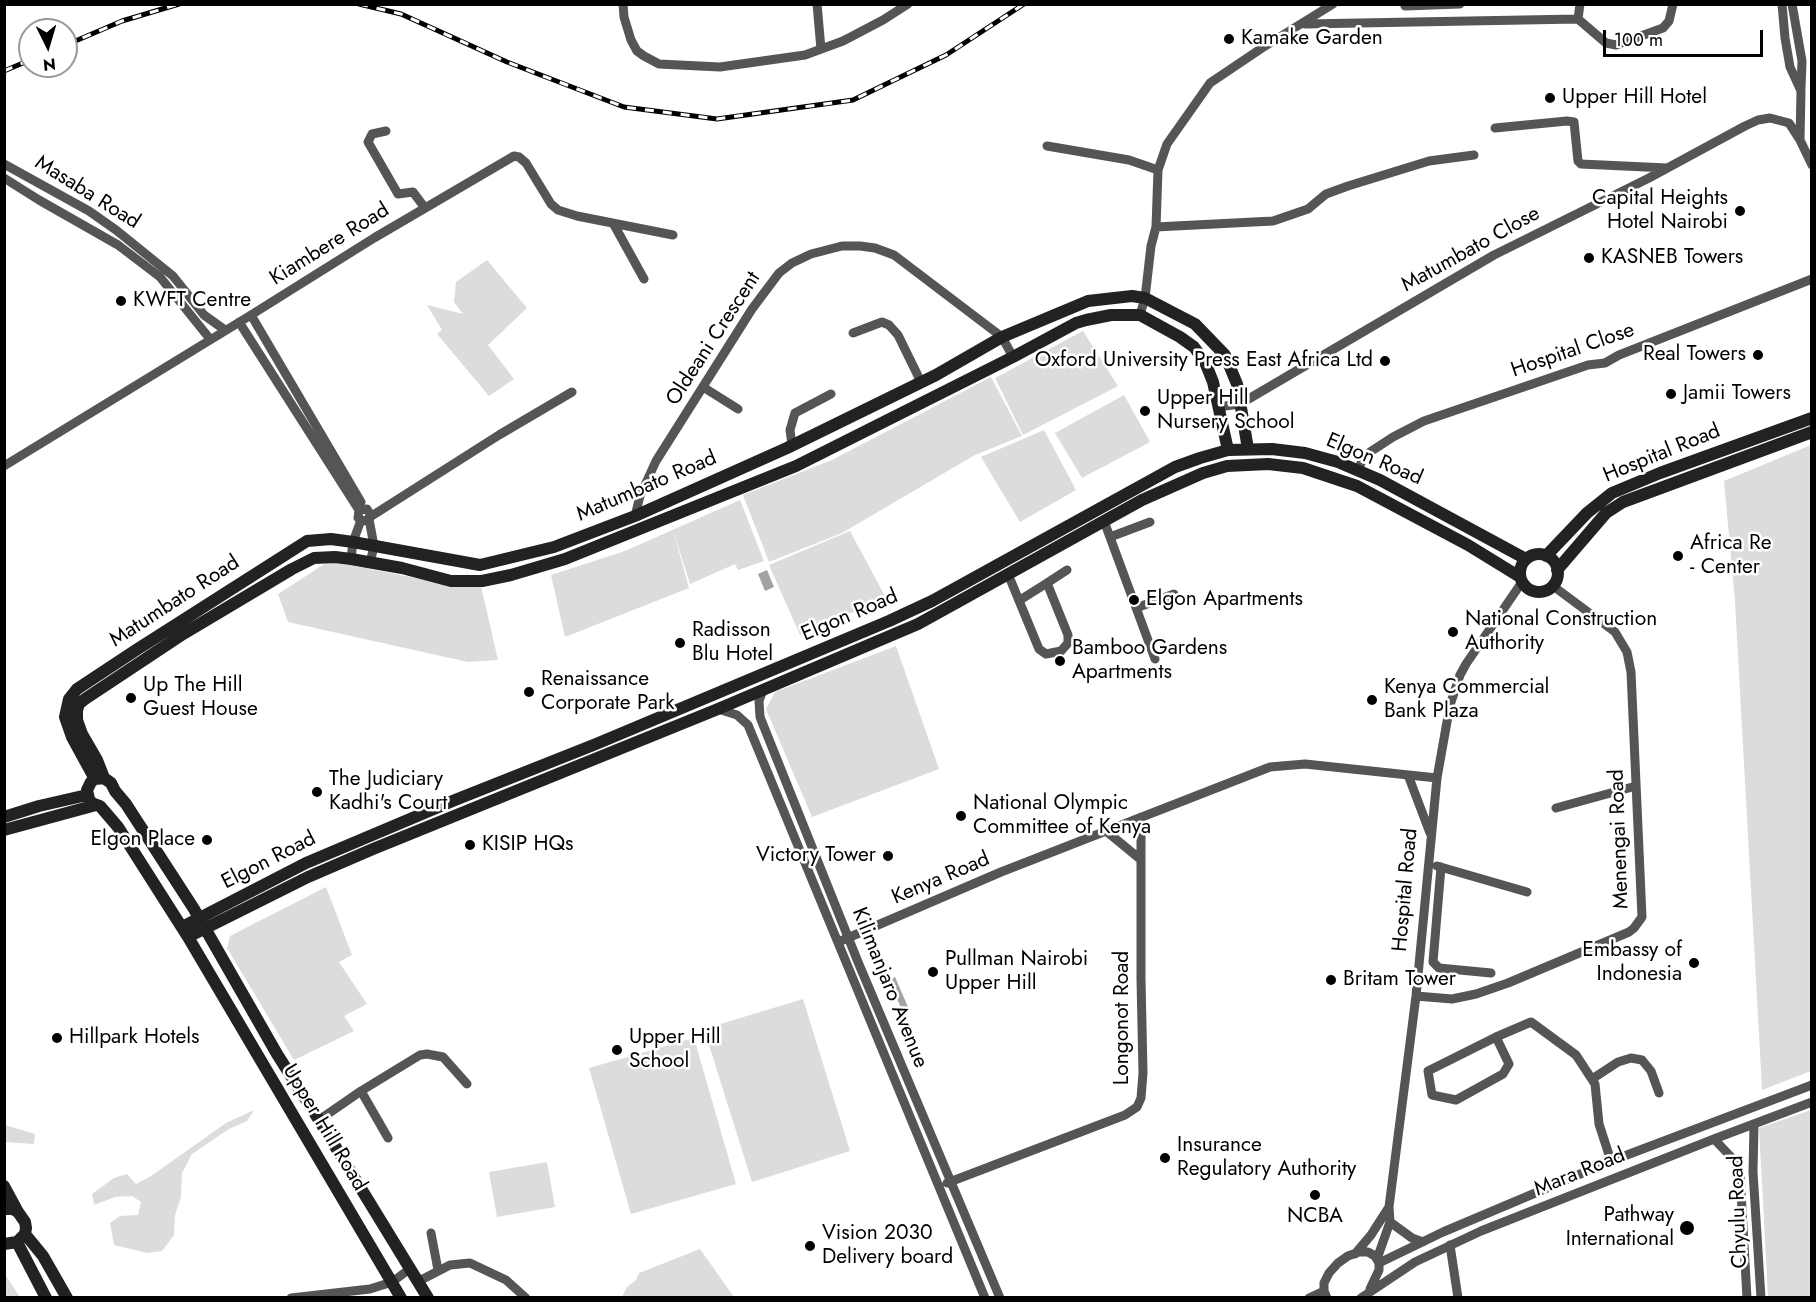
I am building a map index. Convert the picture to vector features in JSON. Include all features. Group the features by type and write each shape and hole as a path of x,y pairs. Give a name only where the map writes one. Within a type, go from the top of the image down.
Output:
{"street":[{"path":"622,4 627,28 637,51 659,64 720,67 805,55 843,41 908,4"},
{"path":"817,4 821,49"},
{"path":"1140,315 1145,298 1151,246 1156,227 1158,170 1167,144 1210,83 1333,4"},
{"path":"1405,6 1460,4"},
{"path":"1578,19 1580,4"},
{"path":"1304,24 1578,19 1606,43 1616,45 1663,28 1669,21 1672,4"},
{"path":"1782,4 1790,67 1801,91"},
{"path":"1792,4 1802,61 1800,140 1812,165"},
{"name":"Matumbato Close","path":"1218,407 1240,404 1494,255 1669,168 1744,126 1770,118 1789,123 1800,140"},
{"path":"1495,128 1574,122 1578,161 1581,164 1669,168"},
{"path":"386,131 372,134 368,142 398,194 413,192 424,208"},
{"path":"1047,146 1129,160 1158,170"},
{"path":"1156,227 1273,221 1308,209 1326,194 1348,186 1429,161 1474,155"},
{"name":"Kiambere Road","path":"4,466 374,238 514,156 526,163 554,208 577,216 673,235"},
{"name":"Masaba Road","path":"4,164 89,211 136,246 173,276 204,315 225,330"},
{"name":"Masaba Road","path":"4,178 118,245 160,277 210,339"},
{"path":"39,200 48,189"},
{"path":"613,223 644,279"},
{"name":"Oldeani Crescent","path":"635,516 640,496 656,461 752,309 779,273 792,263 812,254 842,246 860,246 875,248 894,255 1002,337 1013,357"},
{"name":"Hospital Close","path":"1358,470 1370,452 1424,421 1588,365 1605,363 1619,355 1812,279"},
{"name":"Matumbato Road","path":"99,779 72,737 65,717 69,699 77,689 307,541 332,539 480,565 554,547 635,516 790,446 916,384 1002,337 1088,301 1132,296 1145,298 1195,324 1225,355 1237,384 1248,449"},
{"path":"251,315 365,515 373,533 374,546 370,563"},
{"name":"Matumbato Road","path":"99,779 97,760 80,727 76,710 79,704 183,634 314,558 351,559 402,568 451,581 482,581 565,559 796,466 1076,323 1086,320 1112,315 1140,315 1194,347 1205,362 1213,382 1228,450"},
{"path":"239,322 365,515"},
{"path":"853,333 882,322 890,326 898,335 921,404"},
{"path":"1035,323 1045,340"},
{"path":"703,387 738,409"},
{"path":"351,559 353,542 365,515 572,392"},
{"path":"796,466 790,446 790,430 795,413 831,394"},
{"name":"Hospital Road","path":"1546,556 1587,513 1612,493 1812,418"},
{"path":"840,421 848,440"},
{"name":"Hospital Road","path":"1557,570 1606,513 1623,502 1812,432"},
{"name":"Elgon Road","path":"202,924 316,859 889,621 932,601 1175,467 1228,450 1272,449 1305,453 1338,462 1380,480 1526,559"},
{"name":"Elgon Road","path":"185,932 373,849 717,709 918,624 1177,483 1227,466 1268,464 1303,468 1352,484 1378,496 1521,579"},
{"path":"1104,521 1155,659"},
{"path":"1110,537 1150,522"},
{"path":"1534,555 1546,556 1555,564 1557,578 1553,586 1548,590 1537,592 1531,590 1521,579 1522,566 1526,559 1534,555"},
{"path":"480,565 482,581"},
{"path":"1020,600 1067,570"},
{"path":"1008,574 1040,649 1046,654 1061,651 1068,643 1068,635 1047,583"},
{"name":"Hospital Road","path":"1390,1222 1389,1207 1416,996 1437,778 1450,705 1460,675 1521,579"},
{"name":"Menengai Road","path":"1416,996 1452,999 1476,994 1544,969 1629,932 1635,928 1642,917 1631,672 1627,652 1615,632 1553,586"},
{"path":"233,588 240,600"},
{"path":"1136,608 1174,594"},
{"name":"Kilimanjaro Avenue","path":"763,690 758,709 760,717 848,938 1000,1298"},
{"name":"Kilimanjaro Avenue","path":"717,709 737,715 748,725 985,1298"},
{"name":"Kenya Road","path":"838,943 1001,872 1270,767 1305,764 1437,778"},
{"path":"1408,775 1431,835"},
{"path":"4,831 109,803 115,791 111,783 99,779 88,786 87,795 92,802 98,805"},
{"path":"1556,808 1636,786"},
{"name":"Upper Hill Road","path":"115,791 126,804 202,924 277,1054 320,1120 428,1298"},
{"path":"4,817 87,795"},
{"name":"Upper Hill Road","path":"98,805 118,827 185,932 401,1298"},
{"name":"Longonot Road","path":"939,1186 1125,1115 1137,1107 1141,1098 1143,1073 1141,817"},
{"path":"1106,831 1140,859"},
{"path":"1428,864 1527,892"},
{"path":"1441,867 1433,962 1439,968 1491,973"},
{"path":"1496,1037 1509,1064 1503,1074 1456,1100 1432,1095 1428,1071 1496,1037 1531,1022 1576,1055 1595,1084 1599,1124 1611,1161"},
{"path":"320,1120 412,1058 427,1054 443,1057 467,1084"},
{"path":"1592,1079 1618,1062 1631,1058 1642,1060 1651,1071 1659,1093"},
{"name":"Mara Road","path":"1378,1261 1611,1161 1812,1086"},
{"path":"361,1091 388,1138"},
{"name":"Mara Road","path":"1360,1298 1415,1262 1481,1231 1812,1102"},
{"name":"Chyulu Road","path":"1754,1125 1752,1172 1761,1298"},
{"name":"Chyulu Road","path":"1714,1139 1734,1160 1740,1174 1747,1298"},
{"path":"4,1186 25,1222 15,1240"},
{"path":"1354,1254 1389,1207"},
{"path":"4,1209 13,1209 18,1212"},
{"path":"1378,1261 1390,1222 1412,1238 1423,1242"},
{"path":"431,1233 438,1270"},
{"path":"15,1240 46,1298"},
{"path":"15,1240 43,1256 67,1298"},
{"path":"1450,1245 1458,1298"},
{"path":"1309,1298 1325,1294 1324,1283 1333,1268 1343,1259 1354,1254 1368,1252 1376,1256 1379,1270 1369,1291"},
{"path":"419,1281 450,1265 470,1263 506,1280 526,1298"},
{"path":"291,1298 370,1289 392,1282 411,1268"}],"shaded area":[{"path":"487,260 527,308 488,345 514,379 489,396 437,334 442,330 427,305 463,314 454,302 456,282"},
{"path":"1083,331 1118,386 1023,435 995,378"},
{"path":"991,377 1022,436 975,455 842,533 769,562 743,495 832,460"},
{"path":"1124,395 1150,442 1082,478 1055,433"},
{"path":"1044,430 1076,490 1020,522 981,457"},
{"path":"1811,445 1811,1071 1762,1090 1735,601 1724,481"},
{"path":"740,500 764,561 738,570 735,564 690,584 673,530 689,588 565,637 551,575 625,551"},
{"path":"850,531 886,598 800,635 769,565"},
{"path":"329,561 436,582 481,586 498,660 468,662 288,622 278,594"},
{"path":"767,570 774,587 765,591 758,574"},
{"path":"896,646 939,769 812,817 766,709 775,692"},
{"path":"326,887 352,955 339,962 367,1004 344,1016 354,1031 294,1060 227,948 230,936"},
{"path":"895,977 908,1007 902,1010 889,980"},
{"path":"803,999 850,1151 752,1182 704,1029"},
{"path":"694,1038 736,1184 631,1214 589,1068"},
{"path":"254,1110 247,1121 229,1129 192,1154 182,1173 181,1197 175,1215 174,1235 162,1251 147,1253 114,1245 110,1223 120,1216 138,1215 141,1202 132,1196 115,1197 94,1205 92,1194 114,1178 127,1174 136,1184 226,1123"},
{"path":"1811,1110 1811,1297 1768,1297 1759,1128"},
{"path":"5,1125 35,1134 34,1144 5,1142"},
{"path":"547,1162 555,1207 497,1217 489,1172"},
{"path":"700,1249 734,1297 622,1297 639,1273"},
{"path":"4,1273 20,1297 5,1297"}],"railway":[{"path":"78,40 122,21 179,4"},
{"path":"359,4 401,14 507,62 624,107 717,119 853,100 946,55 1024,4"},
{"path":"4,71 18,65"}],"place":[{"name":"Kamake Garden","path":"1229,39"},
{"name":"Upper Hill Hotel","path":"1550,98"},
{"name":"Capital Heights Hotel Nairobi","path":"1740,211"},
{"name":"KASNEB Towers","path":"1589,258"},
{"name":"KWFT Centre","path":"121,301"},
{"name":"Real Towers","path":"1758,355"},
{"name":"Oxford University Press East Africa Ltd","path":"1385,361"},
{"name":"Jamii Towers","path":"1671,394"},
{"name":"Upper Hill Nursery School","path":"1145,411"},
{"name":"Africa Re - Center","path":"1678,556"},
{"name":"Elgon Apartments","path":"1134,600"},
{"name":"National Construction Authority","path":"1453,632"},
{"name":"Radisson Blu Hotel","path":"680,643"},
{"name":"Bamboo Gardens Apartments","path":"1060,661"},
{"name":"Renaissance Corporate Park","path":"529,692"},
{"name":"Up The Hill Guest House","path":"131,698"},
{"name":"Kenya Commercial Bank Plaza","path":"1372,700"},
{"name":"The Judiciary Kadhi's Court","path":"317,792"},
{"name":"National Olympic Committee of Kenya","path":"961,816"},
{"name":"Elgon Place","path":"207,840"},
{"name":"KISIP HQs","path":"470,845"},
{"name":"Victory Tower","path":"888,856"},
{"name":"Embassy of Indonesia","path":"1694,963"},
{"name":"Pullman Nairobi Upper Hill","path":"933,972"},
{"name":"Britam Tower","path":"1331,980"},
{"name":"Hillpark Hotels","path":"57,1038"},
{"name":"Upper Hill School","path":"617,1050"},
{"name":"Insurance Regulatory Authority","path":"1165,1158"},
{"name":"NCBA","path":"1315,1195"},
{"name":"Pathway International","path":"1687,1228"},
{"name":"Vision 2030 Delivery board","path":"810,1246"}]}
